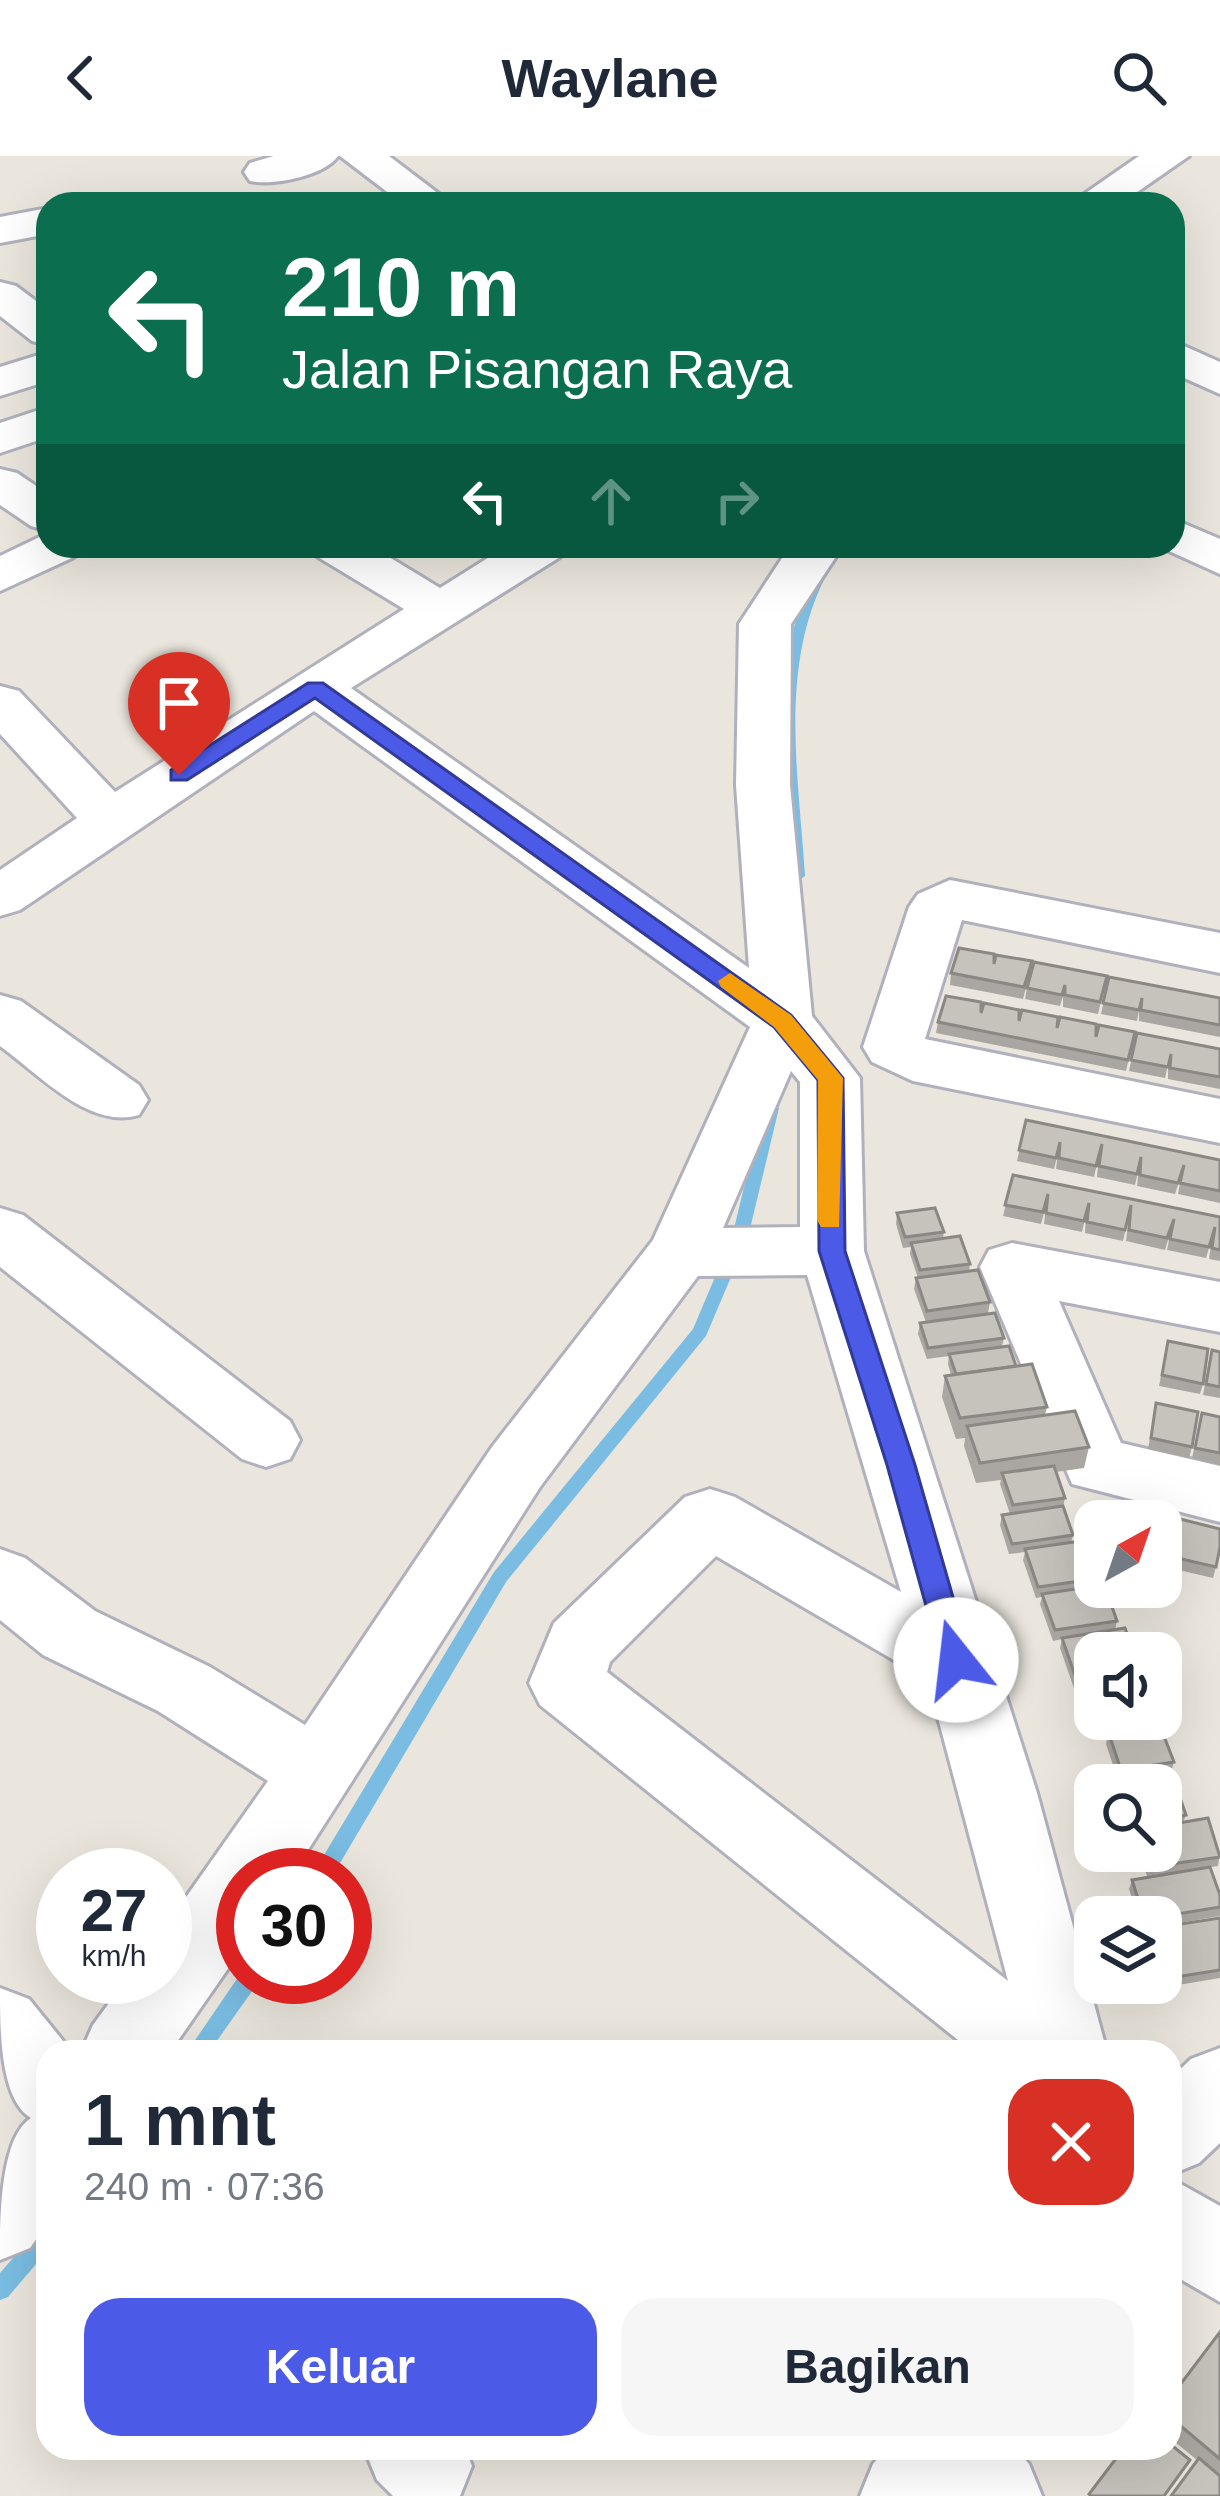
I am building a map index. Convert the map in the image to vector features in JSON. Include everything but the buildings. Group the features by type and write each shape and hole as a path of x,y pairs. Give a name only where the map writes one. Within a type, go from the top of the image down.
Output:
{"street":[{"path":"265,172 317,156"},
{"path":"361,156 414,192"},
{"path":"1110,192 1168,156"},
{"path":"0,230 36,222"},
{"path":"0,295 36,322"},
{"path":"0,382 36,370"},
{"path":"0,439 36,426"},
{"path":"0,483 36,508"},
{"path":"1185,540 1220,559"},
{"path":"0,576 36,557"},
{"path":"356,558 439,609"},
{"path":"0,897 212,751 522,558"},
{"path":"267,1848 516,1467 680,1252 783,1021 764,785 765,624 807,558"},
{"path":"316,688 783,1021 830,1078 832,1251 999,1793 1063,2040"},
{"path":"0,702 113,823"},
{"path":"1220,952 950,899 938,907 893,1047 914,1060 1220,1121"},
{"path":"0,1016 117,1100"},
{"path":"0,1232 266,1440"},
{"path":"680,1252 832,1251"},
{"path":"1220,1307 1012,1267 1096,1465 1220,1494"},
{"path":"956,1660 710,1517 580,1645 566,1682 1021,2040"},
{"path":"0,1580 69,1634 184,1689 317,1772"},
{"path":"131,2040 216,1921"},
{"path":"0,2026 36,2071"},
{"path":"1182,2123 1220,2087"},
{"path":"0,2218 36,2168"},
{"path":"1182,2229 1220,2259"},
{"path":"905,2496 939,2460"},
{"path":"962,2460 998,2496"}],"waterway":[{"path":"798,876 790,747 793,660 817,580 833,558"},
{"path":"338,1848 500,1577 700,1332 740,1237 771,1108"},
{"path":"205,2040 231,2004"},
{"path":"0,2289 36,2248"}],"slow traffic":[{"path":"730,981 783,1021 830,1078 830,1220"}],"route":[{"path":"179,775 316,688 783,1021 830,1078 827,1170 832,1251 901,1465 956,1660"}]}
